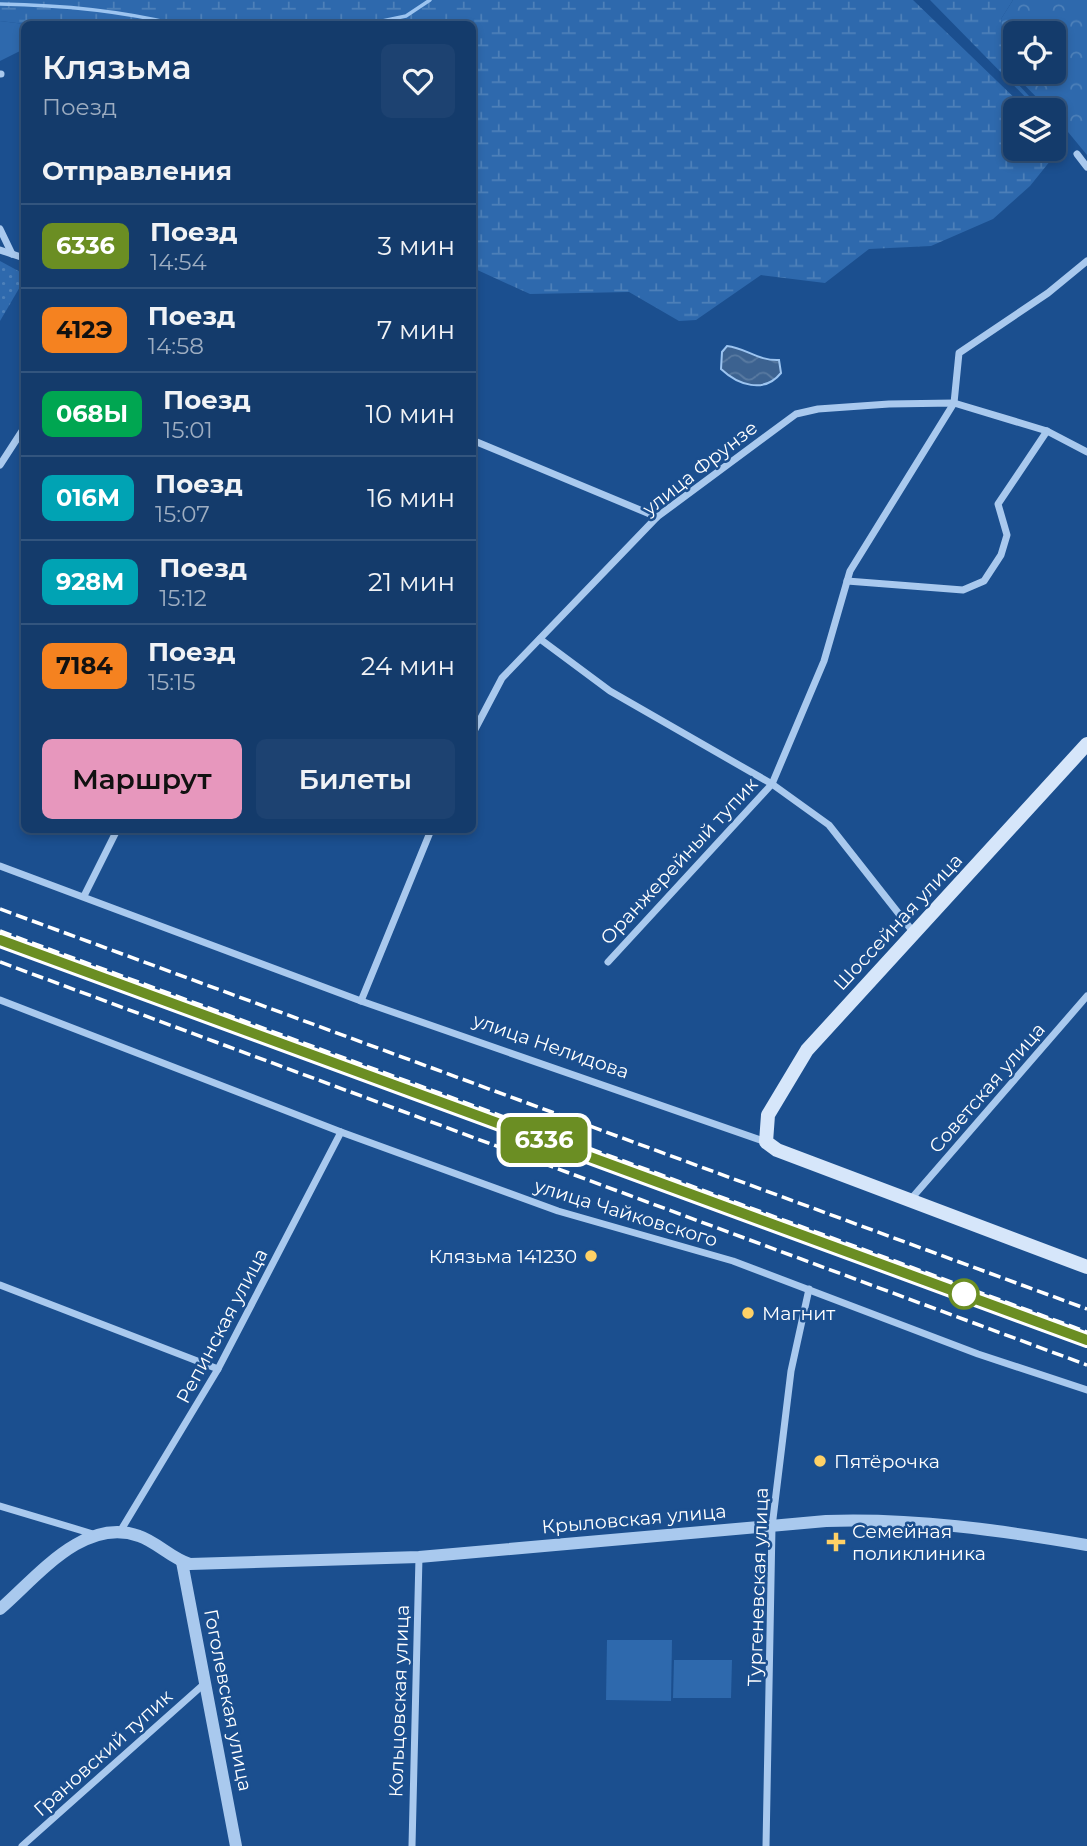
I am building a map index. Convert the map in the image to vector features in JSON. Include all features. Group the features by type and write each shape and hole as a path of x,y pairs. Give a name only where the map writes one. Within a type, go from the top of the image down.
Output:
{"main road":[{"name":"Шоссейная улица","path":"766,1142 768,1115 807,1050 1087,744"},
{"name":"улица Нелидова","path":"766,1142 777,1150 1087,1267"}],"street":[{"path":"1077,154 1087,167"},
{"path":"0,229 12,254"},
{"path":"0,250 21,257"},
{"name":"Оранжерейный тупик","path":"608,962 772,784 824,661 850,571 954,403 959,354 1058,285 1087,261"},
{"name":"улица Фрунзе","path":"476,727 502,678 657,517 796,414 818,409 889,404 954,403 1047,431 1087,452"},
{"path":"847,581 963,590 984,581 1001,555 1007,535 998,504 1047,431"},
{"path":"0,465 21,433"},
{"path":"476,442 657,517"},
{"path":"540,639 610,691 772,784 829,825 914,933"},
{"path":"84,896 116,833"},
{"path":"361,1001 430,833"},
{"name":"улица Нелидова","path":"0,866 361,1001 766,1142"},
{"name":"Советская улица","path":"910,1200 1087,996"},
{"name":"улица Чайковского","path":"0,1000 341,1132 558,1212 733,1261 978,1354 1087,1390"},
{"name":"Репинская улица","path":"121,1530 218,1369 341,1132"},
{"path":"0,1285 218,1369"},
{"name":"Тургеневская улица","path":"766,1846 772,1527 791,1371 809,1289"},
{"path":"0,1506 93,1534"},
{"name":"Крыловская улица","path":"182,1562 419,1557 893,1519 1013,1532 1087,1545"},
{"path":"0,1609 76,1543 93,1534 121,1530 160,1545 182,1562"},
{"name":"Кольцовская улица","path":"412,1846 419,1557"},
{"name":"Гоголевская улица","path":"182,1562 236,1846"},
{"name":"Грановский тупик","path":"22,1846 205,1683"}],"green space":[{"path":"0,0 913,0 1015,98 1003,98 1003,161 1050,161 1030,186 993,219 931,246 869,249 825,283 761,275 696,320 679,321 629,292 530,294 476,269 476,21 21,21 21,24 0,21"},
{"path":"930,0 1013,0 1001,19 1003,74"},
{"path":"1013,0 1087,0 1087,155 1066,130 1066,98 1037,98 1024,84 1066,84 1066,21 1003,21 1003,42 1001,19"},
{"path":"0,21 21,24 21,50 0,61"},
{"path":"1012,84 1018,84 1031,98 1026,98"},
{"path":"0,261 21,272 21,285 0,321"},
{"path":"607,1640 672,1640 671,1701 606,1700"},
{"path":"674,1660 732,1660 731,1698 673,1698"}],"water":[{"path":"727,346 765,359 779,360 781,373 774,380 759,385 735,379 721,369 722,352"}],"waterway":[{"path":"382,21 406,16 430,0"},
{"path":"0,4 88,9 160,21"}],"railway":[{"path":"0,909 1087,1309"},
{"path":"0,931 1087,1332"},
{"path":"0,962 1087,1365"}],"train":[{"name":"6336","path":"0,940 1087,1340"}],"place":[{"name":"Клязьма 141230","path":"591,1256"},
{"name":"Магнит","path":"748,1313"},
{"name":"Пятёрочка","path":"820,1461"},
{"name":"Семейная поликлиника","path":"836,1542"}]}
